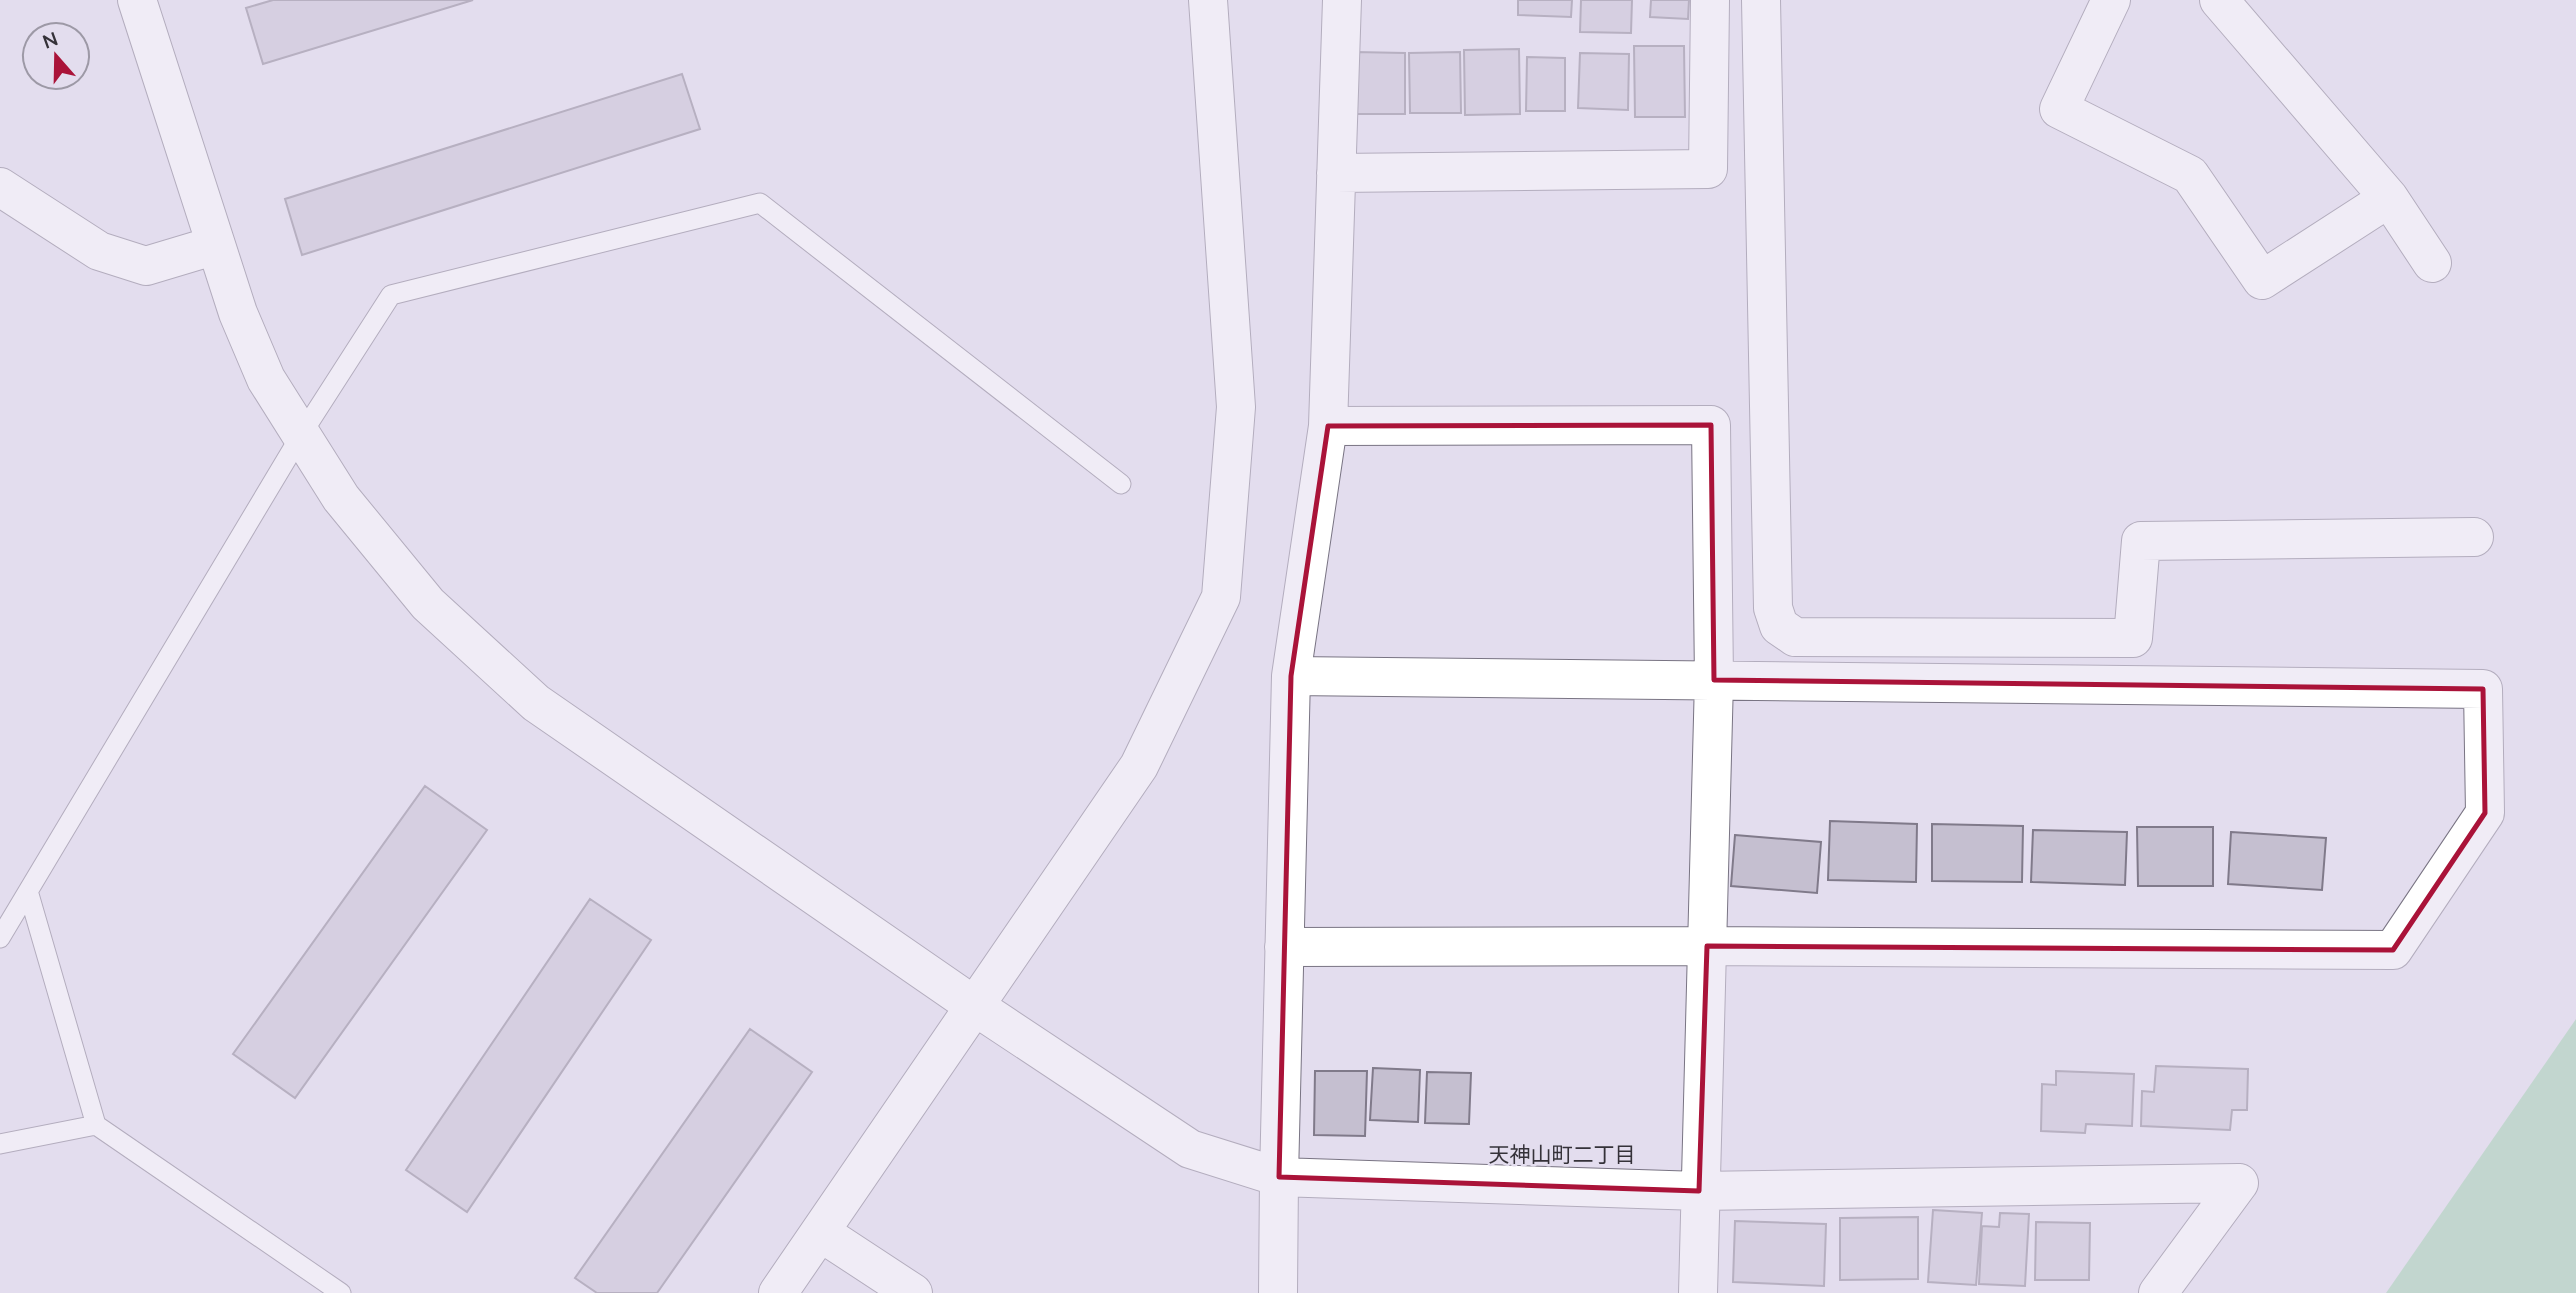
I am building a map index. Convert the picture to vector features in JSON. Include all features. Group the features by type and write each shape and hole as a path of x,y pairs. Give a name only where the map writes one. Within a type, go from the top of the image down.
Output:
{"street":[{"path":"137,0 238,313 266,379 341,498 428,604 536,703 976,1007 1190,1149 1279,1177 1699,1191 2239,1183 2158,1293"},
{"path":"778,1293 1139,766 1221,597 1236,407 1208,0"},
{"path":"1278,1293 1291,676 1328,426 1342,0"},
{"path":"1336,173 1708,169 1710,0"},
{"path":"1761,0 1773,608 1779,625 1794,637 2133,638 2141,541 2474,537"},
{"path":"2111,0 2059,109 2190,175 2262,280 2389,198"},
{"path":"2219,0 2389,198 2432,263"},
{"path":"0,187 99,251 146,266 216,245"},
{"path":"1328,426 1711,425 1714,680 1698,1293"},
{"path":"1284,947 1707,946 2393,950 2484,813 2483,690 1291,676"},
{"path":"820,1232 913,1293"}],"lane":[{"path":"0,938 301,435 391,295 760,203 1121,484"},
{"path":"28,891 96,1125 341,1293"},
{"path":"0,1144 96,1125"}],"highlighted area":[{"path":"1711,425 1714,680 2483,689 2485,813 2393,950 1707,946 1699,1191 1279,1177 1291,676 1328,426"}],"green space":[{"path":"2576,1019 2576,1293 2386,1293"}],"building":[{"path":"273,0 473,0 263,64 246,8"},
{"path":"1518,0 1572,0 1571,17 1518,15"},
{"path":"1581,0 1632,0 1631,33 1580,32"},
{"path":"1651,0 1689,0 1688,19 1650,17"},
{"path":"1634,46 1684,46 1685,117 1635,117"},
{"path":"1519,49 1520,114 1465,115 1464,50"},
{"path":"1355,52 1405,53 1405,114 1354,114"},
{"path":"1460,52 1461,113 1410,113 1409,53"},
{"path":"1580,53 1629,54 1628,110 1578,108"},
{"path":"1527,57 1565,58 1565,111 1526,111"},
{"path":"682,74 700,129 302,255 285,199"},
{"path":"425,786 487,830 295,1098 233,1054"},
{"path":"1830,821 1917,824 1916,882 1828,880"},
{"path":"1932,824 2023,826 2022,882 1932,881"},
{"path":"2137,827 2213,827 2213,886 2138,886"},
{"path":"2033,830 2127,832 2125,885 2031,882"},
{"path":"2231,832 2326,838 2322,890 2228,884"},
{"path":"1735,835 1821,842 1817,893 1731,886"},
{"path":"590,899 651,940 467,1212 406,1170"},
{"path":"750,1029 812,1072 657,1293 597,1293 575,1278"},
{"path":"2156,1066 2248,1069 2247,1110 2232,1110 2230,1130 2141,1126 2142,1091 2154,1092"},
{"path":"1373,1068 1420,1070 1418,1122 1370,1120"},
{"path":"1315,1071 1367,1071 1365,1136 1314,1135"},
{"path":"2056,1071 2134,1074 2132,1126 2086,1124 2085,1133 2041,1131 2042,1084 2056,1085"},
{"path":"1427,1072 1471,1073 1469,1124 1425,1123"},
{"path":"1933,1210 1982,1213 1976,1285 1928,1282"},
{"path":"2000,1213 2029,1214 2025,1286 1979,1284 1982,1226 1999,1227"},
{"path":"1918,1217 1918,1279 1840,1280 1840,1218"},
{"path":"1735,1221 1826,1224 1824,1286 1733,1282"},
{"path":"2036,1222 2090,1223 2089,1280 2035,1280"}],"district":[{"name":"天神山町二丁目","path":"1562,1155"}]}
